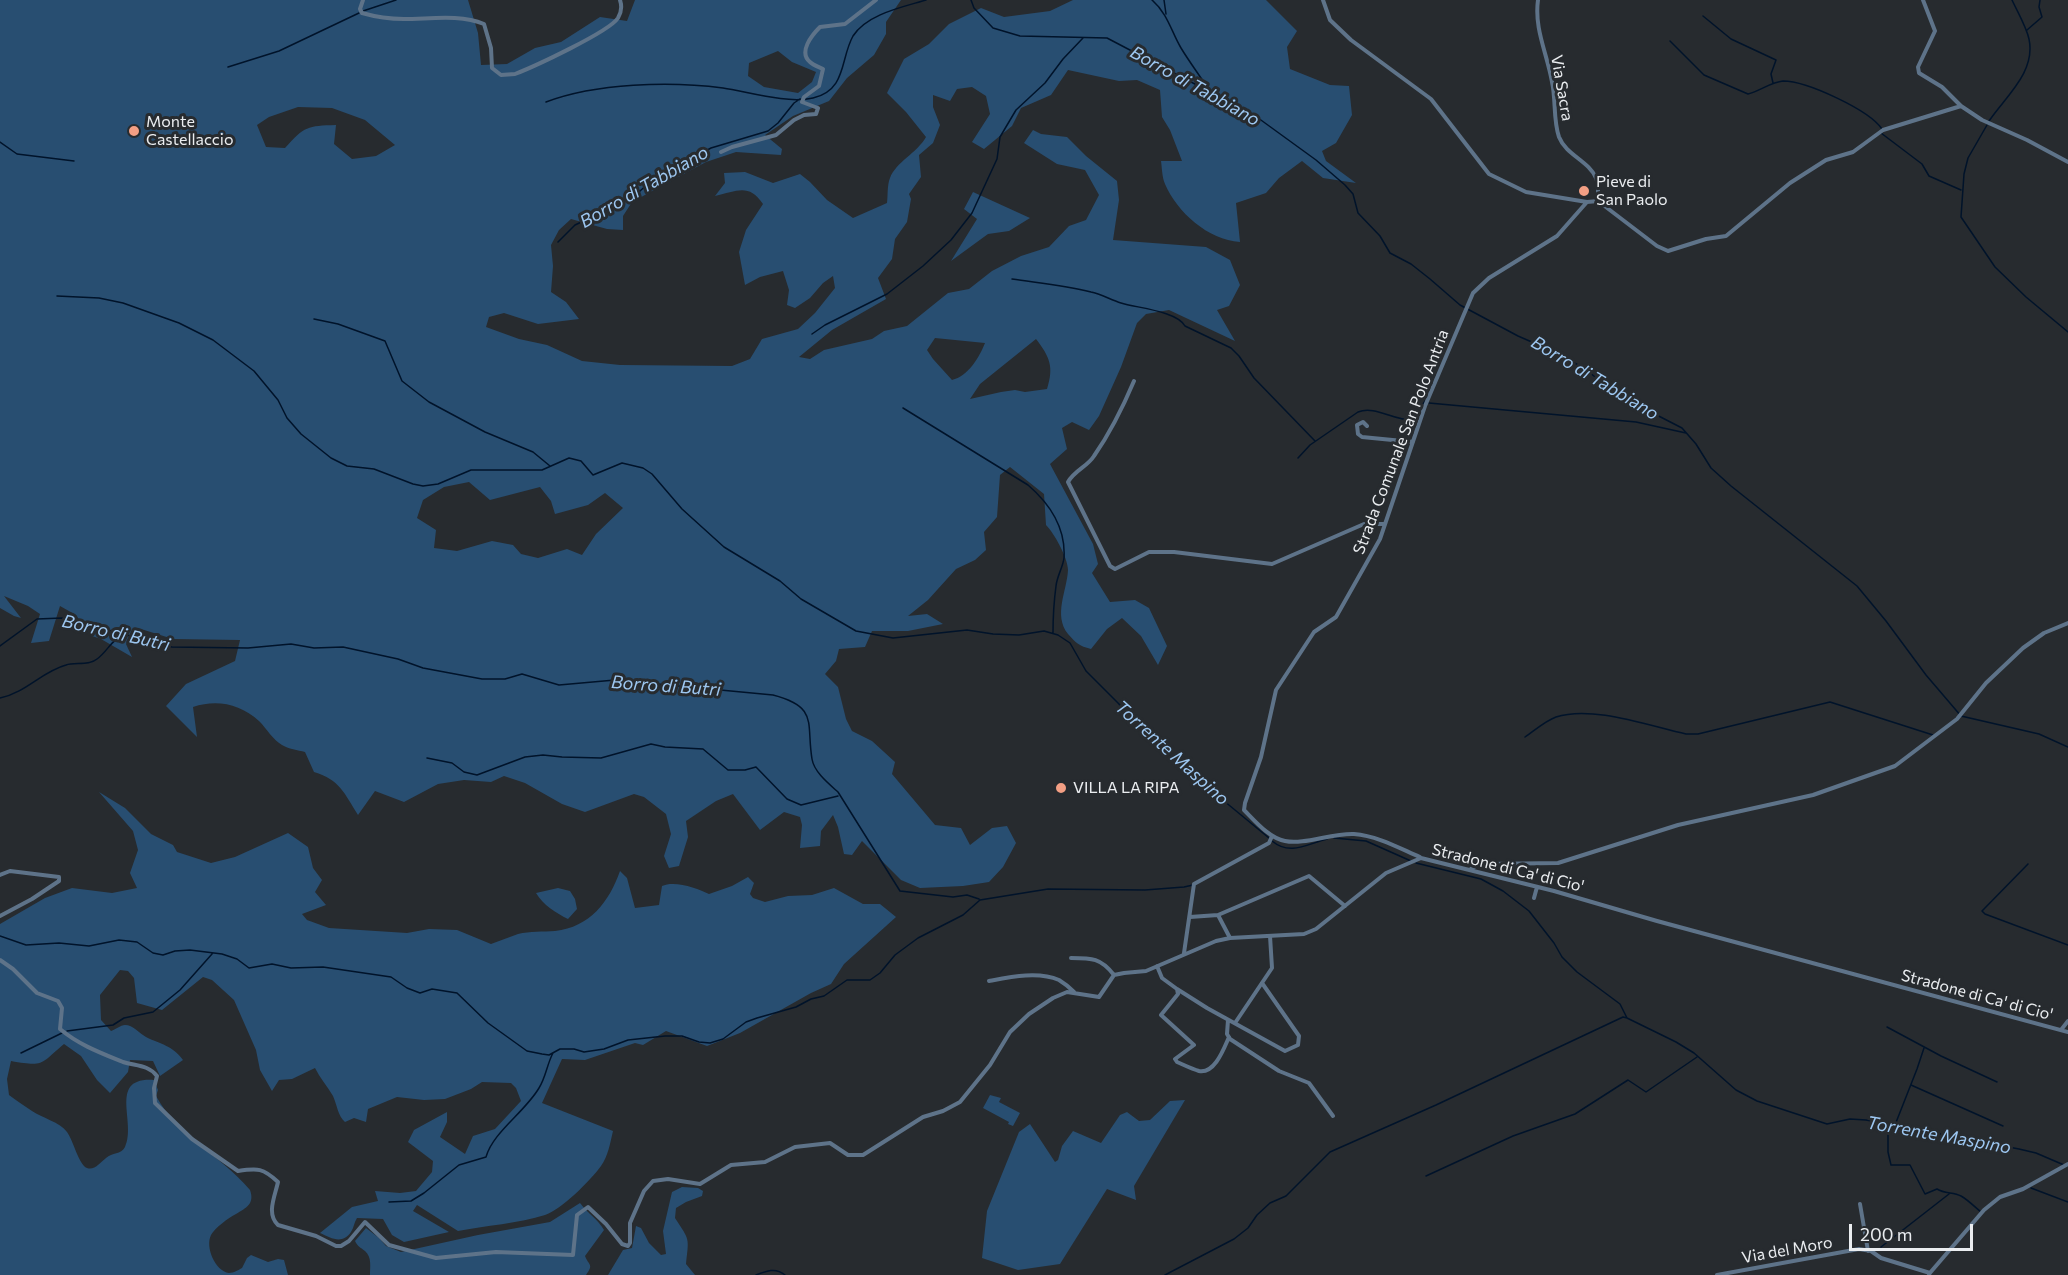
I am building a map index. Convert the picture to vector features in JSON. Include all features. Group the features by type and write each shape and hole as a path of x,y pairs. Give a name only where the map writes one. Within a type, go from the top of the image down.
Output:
{"street":[{"path":"363,0 361,12 378,17 469,18 484,24 491,48 494,71 501,75 515,75 604,30 618,18 622,6 620,0"},
{"path":"721,152 776,135 794,120 804,115 816,114 818,108 802,102 804,97 819,87 824,69 809,62 806,56 807,44 820,27 844,24 876,0"},
{"path":"1323,0 1330,20 1351,40 1431,99 1489,174 1526,192 1587,202 1598,201 1657,246 1668,251 1706,239 1726,236 1790,183 1826,160 1853,152 1883,130 1961,106"},
{"name":"Via Sacra","path":"1538,0 1536,15 1552,82 1558,135 1564,148 1592,172 1596,179 1598,201"},
{"path":"1923,0 1935,31 1918,67 1919,74 1942,87 1961,106 1982,120 2068,162"},
{"name":"Strada Comunale San Polo Antria","path":"1272,835 1244,810 1261,757 1276,690 1314,632 1336,617 1364,571 1385,524 1425,406 1473,293 1489,278 1557,236 1587,202"},
{"path":"1134,381 1125,404 1092,459 1073,473 1068,482 1110,566 1115,569 1149,552 1174,552 1272,564 1364,524 1385,524"},
{"path":"1367,426 1363,422 1357,425 1358,434 1362,437 1413,442"},
{"path":"1470,869 1485,864 1558,863 1678,825 1812,795 1895,766 1957,719 1986,683 2027,645 2044,633 2068,623"},
{"path":"1184,954 1194,884 1269,843 1272,835 1284,841 1296,841 1336,834 1355,834 1374,837 1421,858"},
{"name":"Stradone di Ca' di Cio'","path":"1114,975 1146,971 1184,954 1230,938 1304,934 1316,929 1386,873 1421,858 1537,887 2068,1032"},
{"path":"0,874 10,871 59,877 59,881 50,888 0,916"},
{"path":"1190,917 1218,915 1309,876 1345,906"},
{"path":"1533,898 1537,887"},
{"path":"1218,915 1230,938"},
{"path":"1235,1023 1272,968 1270,936"},
{"path":"0,960 13,969 37,993 58,1001 62,1008 60,1029 75,1042 126,1062 152,1069 157,1076 154,1088 155,1103 192,1139 238,1171 266,1170 278,1182 272,1209 274,1222 278,1225 341,1246 349,1241 365,1222 389,1245 436,1258 496,1252 573,1255 577,1215 588,1207 622,1244 628,1245 630,1243 630,1223 644,1191 653,1181 668,1179 700,1184 731,1165 765,1162 795,1147 830,1143 849,1155 863,1155 923,1117 943,1111 960,1102 990,1065 1010,1032 1029,1014 1053,998 1067,992 1098,997 1114,975 1106,964 1092,958 1071,958"},
{"path":"1157,966 1162,978 1177,989 1285,1051 1298,1045 1299,1036 1262,983"},
{"path":"989,981 1013,976 1037,976 1059,980 1075,992"},
{"path":"1177,989 1178,994 1161,1016 1194,1045 1175,1059 1177,1062 1202,1072 1209,1070 1221,1054 1229,1037"},
{"path":"1228,1020 1227,1034 1229,1037 1279,1071 1309,1083 1333,1116"},
{"path":"2061,1030 2068,1021"},
{"path":"1929,1274 1984,1210 2000,1197 2023,1189 2068,1164"},
{"path":"1860,1204 1868,1251"},
{"name":"Via del Moro","path":"1716,1275 1859,1249 1929,1274"}],"shaded area":[{"path":"0,0 468,0 478,33 481,65 507,64 535,48 561,42 600,17 627,21 635,0 901,0 886,22 886,34 874,55 847,78 829,101 793,116 765,135 782,149 781,155 736,152 706,162 632,202 623,216 623,230 607,229 571,219 559,230 551,245 553,266 551,292 566,302 579,319 538,324 504,313 489,317 486,327 519,339 547,345 582,361 620,365 732,366 750,359 762,339 798,329 815,313 835,288 833,276 823,283 810,298 795,308 787,305 789,290 783,271 760,277 745,285 739,252 746,230 763,204 753,193 742,190 715,196 725,183 724,173 745,172 773,183 800,174 827,200 853,218 887,203 888,184 893,172 926,137 887,93 904,59 929,44 949,24 981,8 1004,17 1050,11 1073,0 1266,0 1297,31 1287,47 1290,69 1330,85 1349,86 1352,115 1336,143 1322,151 1326,161 1356,183 1323,178 1302,161 1279,178 1266,193 1236,203 1240,242 1216,236 1205,230 1177,205 1170,194 1164,181 1161,161 1182,161 1170,130 1162,117 1160,90 1137,80 1119,81 1068,70 1051,95 1021,108 1012,126 984,149 972,142 990,114 986,96 972,87 957,89 950,101 933,95 933,107 940,125 933,143 919,155 921,177 909,194 911,199 907,222 895,239 892,259 878,278 886,299 832,330 799,357 810,359 824,350 872,339 884,331 907,326 948,293 969,289 992,271 1021,256 1049,247 1069,226 1086,220 1099,195 1085,170 1057,164 1024,143 1033,130 1041,134 1067,137 1117,181 1119,200 1113,240 1206,247 1230,260 1240,285 1229,306 1217,310 1235,341 1169,310 1146,314 1137,323 1121,367 1099,416 1089,430 1072,422 1062,428 1067,449 1050,464 1093,544 1098,564 1092,573 1110,602 1135,600 1149,608 1167,646 1158,665 1141,636 1122,618 1107,629 1091,649 1078,644 1068,634 1061,611 1068,570 1060,546 1046,525 1044,494 1010,467 1000,475 997,517 984,532 986,550 975,560 956,569 928,600 908,616 927,614 943,624 908,631 872,631 865,647 839,649 836,661 825,674 838,687 846,719 852,731 872,741 895,762 892,774 935,825 961,828 970,845 992,828 1007,826 1016,843 1003,867 989,882 920,888 901,880 862,841 852,855 844,854 833,815 821,831 820,846 800,848 802,825 800,817 784,812 760,830 733,794 716,801 686,821 688,837 679,866 669,868 664,856 671,834 666,814 644,797 634,794 585,812 562,804 525,783 504,776 491,782 464,780 438,784 404,802 375,791 358,815 336,783 314,772 305,752 287,748 279,743 252,715 236,707 219,703 193,707 197,737 166,706 186,684 235,661 240,640 173,639 141,629 126,644 132,657 101,639 89,635 76,615 60,606 49,641 31,643 40,614 4,596 21,618 0,608","holes":["778,51 792,62 816,72 812,82 798,93 764,87 748,76 749,63","298,107 332,108 365,120 395,145 376,156 352,159 334,144 336,125 312,127 302,131 285,148 266,147 257,125 269,117","935,338 985,343 972,366 963,375 952,380 927,350","1036,339 1045,351 1049,362 1050,374 1047,389 1025,392 1015,390 970,399 980,384","469,482 490,500 540,487 551,501 555,514 588,505 605,493 623,508 596,534 582,555 567,549 538,558 521,554 513,545 492,541 457,551 434,548 436,530 417,518 423,500 444,487"]},
{"path":"973,192 1030,218 1009,231 988,234 951,261 977,219 964,209"},
{"path":"99,792 125,808 151,834 173,845 177,852 211,863 235,857 288,833 308,847 313,868 322,880 315,892 326,905 302,914 307,920 329,928 407,933 429,929 457,930 491,944 518,934 567,929 578,924 604,903 620,871 627,878 635,908 659,905 662,886 667,884 686,885 709,894 732,886 748,877 754,883 750,894 753,898 765,902 788,896 812,895 834,888 863,904 880,904 896,917 844,964 831,984 740,1033 707,1046 666,1031 643,1045 635,1043 585,1060 562,1059 542,1103 613,1131 605,1158 596,1172 559,1207 535,1218 458,1231 417,1205 413,1211 449,1232 404,1242 392,1235 383,1219 357,1218 348,1236 340,1239 320,1233 352,1207 378,1201 375,1191 400,1193 416,1191 432,1172 433,1161 408,1142 414,1130 447,1112 447,1122 440,1137 465,1154 473,1136 495,1129 521,1101 516,1088 511,1083 482,1082 445,1099 424,1100 397,1097 368,1109 366,1122 354,1118 345,1122 339,1114 333,1096 315,1068 292,1079 279,1080 272,1091 260,1070 256,1050 234,1000 212,980 203,977 162,1010 137,1003 134,978 128,971 120,970 100,995 101,1020 111,1031 123,1025 131,1026 146,1037 171,1048 183,1060 160,1076 153,1061 130,1060 128,1072 110,1093 97,1080 81,1056 64,1044 46,1060 36,1064 11,1061 7,1079 9,1095 36,1114 64,1129 81,1162 90,1169 108,1156 123,1150 128,1137 127,1093 131,1086 140,1081 154,1080 158,1090 156,1096 177,1124 250,1190 249,1205 222,1223 211,1235 209,1246 212,1258 219,1268 229,1273 242,1268 251,1255 268,1262 284,1260 288,1275 0,1275 0,924 45,898 72,888 112,893 137,888 130,873 138,850 133,831"},
{"path":"558,888 570,891 575,899 577,909 568,919 550,908 536,893"},
{"path":"990,1095 1001,1098 999,1102 1020,1113 1013,1126 983,1108"},
{"path":"1185,1100 1134,1186 1136,1200 1107,1189 1060,1264 1018,1270 982,1258 987,1211 1019,1132 1030,1124 1055,1162 1058,1160 1062,1146 1073,1131 1101,1143 1120,1115 1127,1112 1139,1121 1150,1120 1170,1101"},
{"path":"682,1187 698,1188 703,1191 702,1196 676,1208 675,1218 687,1240 686,1264 695,1275 608,1275 623,1250 632,1248 636,1226 641,1228 649,1243 661,1255 666,1254 663,1231 672,1192"},
{"path":"580,1203 604,1230 585,1256 590,1265 586,1275 370,1275 369,1256 355,1241 366,1228 386,1246 401,1252 550,1222"}],"waterway":[{"path":"363,11 396,0"},
{"path":"546,102 610,87 657,84 723,88 780,99 813,98 824,94 837,81 849,45 859,28 886,12 926,0"},
{"name":"Borro di Tabbiano","path":"971,0 974,8 993,28 1020,36 1107,38 1254,115 1316,160 1345,185 1353,194 1358,213 1380,236 1390,253 1411,264 1460,305 1518,336 1557,353 1585,369 1604,384 1619,389 1645,409 1682,428 1696,444 1711,468 1857,586 1961,716 2039,734 2068,747"},
{"path":"1152,0 1166,17 1181,48 1210,92"},
{"path":"1164,0 1166,14"},
{"path":"1989,121 2018,83 2028,62 2029,39 2012,0"},
{"path":"2027,30 2042,17 2039,7 2040,0"},
{"path":"228,67 279,51 359,13"},
{"path":"1703,16 1731,39 1776,60 1771,74 1773,83"},
{"path":"812,334 825,325 887,294 923,266 951,240 972,213 997,159 1000,137 1016,110 1045,83 1083,38"},
{"path":"1670,41 1704,75 1748,94 1779,82 1794,82 1851,105 1875,121 1882,129"},
{"name":"Borro di Tabbiano","path":"558,242 575,225 613,207 640,191 650,182 711,148 768,131 800,99"},
{"path":"1987,125 1968,158 1964,174 1961,217 1995,267 2068,332"},
{"path":"1881,133 1922,164 1929,176 1961,190"},
{"path":"0,142 17,154 74,161"},
{"path":"1012,279 1081,290 1174,317 1185,326 1231,348 1254,378 1315,441"},
{"name":"Torrente Maspino","path":"57,296 99,298 123,303 179,323 213,340 254,371 278,400 287,418 301,434 331,458 347,466 374,469 423,486 438,484 471,470 542,470 569,458 581,461 593,475 622,463 643,468 652,474 682,509 724,547 780,581 801,599 856,631 893,638 967,630 1019,635 1044,631 1058,635 1070,643 1086,671 1119,704 1131,720 1190,773 1269,838"},
{"name":"Torrente Maspino","path":"314,319 338,324 385,341 402,381 429,402 485,432 533,452 550,466"},
{"path":"1298,458 1310,445 1358,412 1371,410 1413,420 1425,401"},
{"path":"1429,403 1636,422 1686,433"},
{"path":"903,408 1028,485 1050,508 1059,526 1064,547 1064,558 1056,586 1053,633"},
{"name":"Borro di Butri","path":"0,646 37,619 62,618 172,647 248,648 291,644 314,648 343,647 398,659 423,668 482,679 505,679 522,674 559,685 615,680 773,695 798,705 804,711 808,718 813,764 822,777 838,792 900,891 953,897 967,895 979,899"},
{"path":"0,698 18,691 57,668 94,661 124,634"},
{"path":"1525,737 1552,719 1570,714 1603,715 1686,734 1698,734 1830,702 1933,735"},
{"path":"427,758 452,763 464,772 477,775 525,757 543,755 601,758 651,744 703,749 728,770 745,770 756,767 787,799 801,805 838,796"},
{"name":"Torrente Maspino","path":"1334,838 1366,841 1411,861"},
{"name":"Torrente Maspino","path":"1272,841 1285,848 1299,848 1327,839"},
{"name":"Torrente Maspino","path":"1416,863 1481,879 1503,891 1529,911 1562,957 1577,972 1620,1004 1627,1018 1694,1053 1736,1090 1757,1101 1827,1124 1850,1119 1866,1120 2019,1149 2036,1153 2064,1165"},
{"path":"2028,864 1982,911 2068,945"},
{"path":"0,936 26,945 59,943 89,946 119,940 137,942 153,953 163,955 190,950 222,954 237,959 249,968 272,964 291,968 323,967 391,977 407,988 420,993 432,989 457,993 488,1023 527,1051 549,1055 560,1049 584,1052 604,1049 628,1040 665,1036 682,1036 710,1043 723,1039 746,1022 824,996 847,980 870,980 880,973 895,955 918,938 963,915 980,900 1048,889 1145,890 1193,885"},
{"path":"67,1031 113,1025 124,1018 153,1012 180,990 212,954"},
{"path":"1165,1275 1234,1239 1248,1228 1257,1215 1270,1203 1286,1196 1330,1152 1623,1017 1627,1018"},
{"path":"1887,1027 1997,1082"},
{"path":"21,1053 62,1033"},
{"path":"1895,1125 1924,1048"},
{"path":"389,1202 411,1201 459,1165 486,1157 495,1139 539,1088 553,1053"},
{"path":"1426,1176 1513,1136 1575,1114 1628,1080 1646,1092 1697,1057"},
{"path":"1911,1085 2003,1126"},
{"path":"1888,1126 1888,1152 1891,1165 1910,1165 1925,1194 1937,1189 1958,1195 1981,1212"},
{"path":"2031,1188 2068,1202"},
{"path":"1881,1247 1949,1194"},
{"path":"756,1275 775,1270 785,1275"}],"place":[{"name":"Monte Castellaccio","path":"134,131"},
{"name":"Pieve di San Paolo","path":"1584,191"},
{"name":"VILLA LA RIPA","path":"1061,788"}]}
